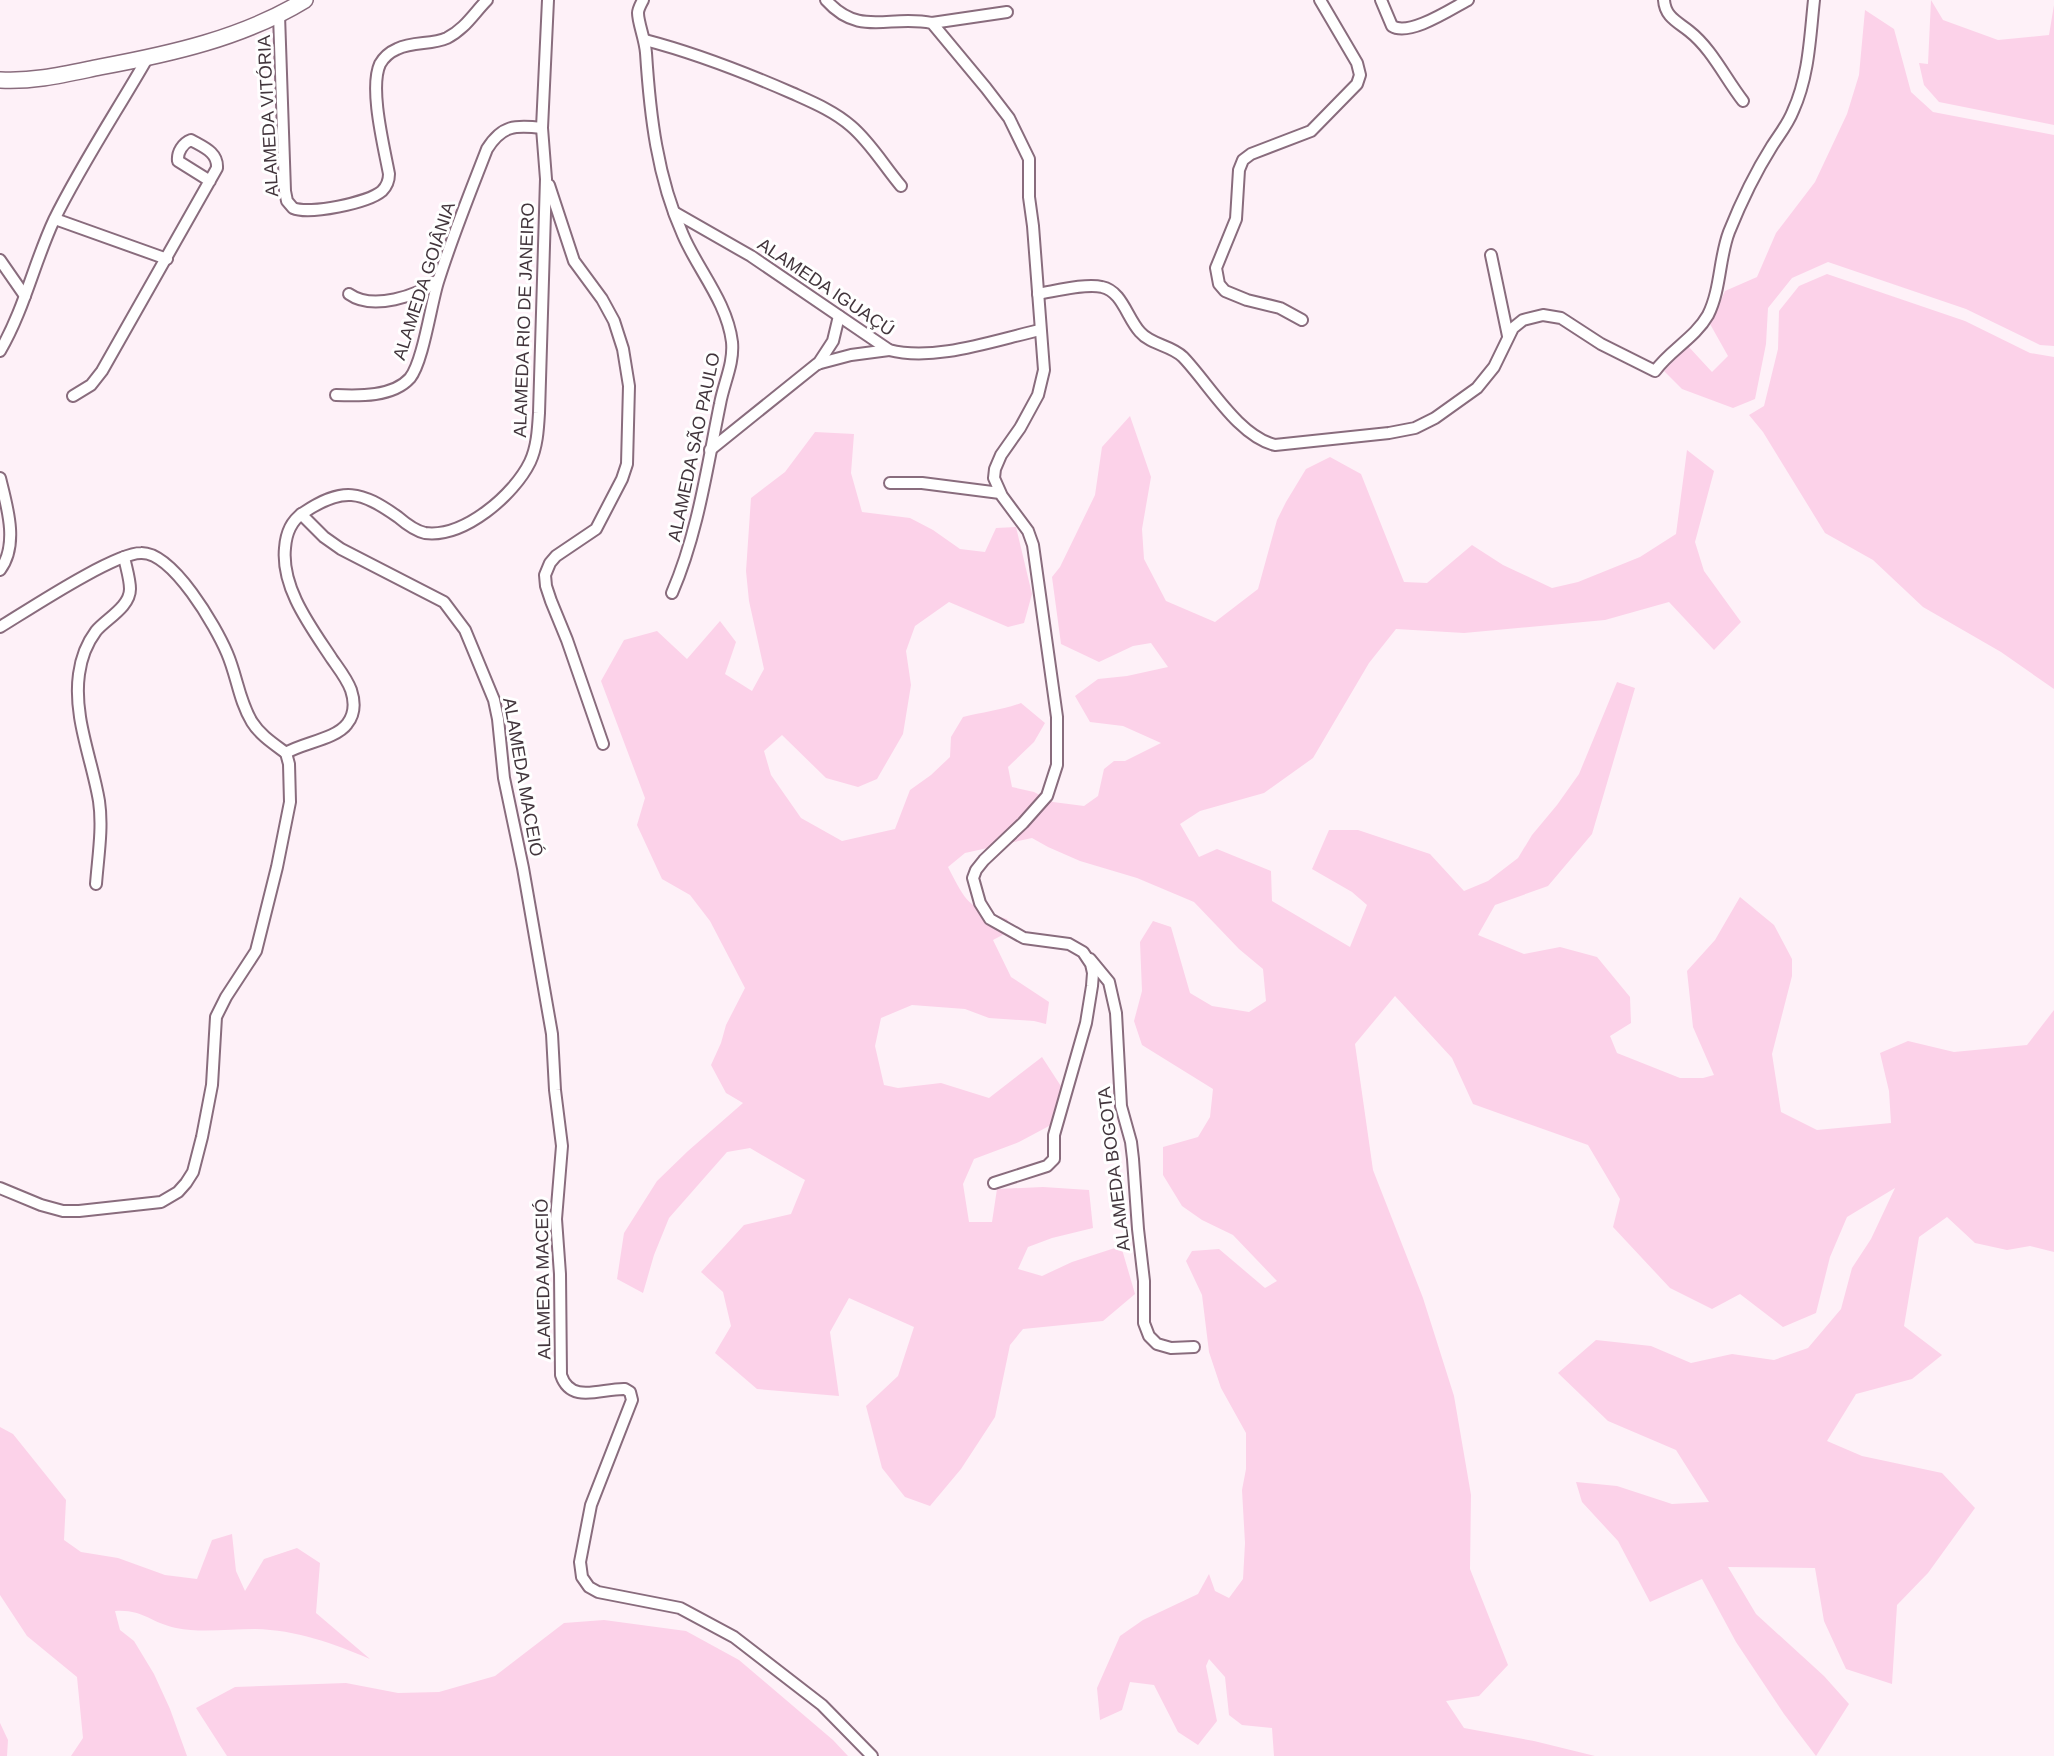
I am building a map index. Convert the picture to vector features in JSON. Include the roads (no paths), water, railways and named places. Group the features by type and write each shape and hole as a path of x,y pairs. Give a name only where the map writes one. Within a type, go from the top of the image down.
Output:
{"street":[{"path":"0,80 36,80 148,57 229,35 279,15 305,0"},
{"name":"ALAMEDA VITÓRIA","path":"279,15 285,191 290,206 297,210 312,210 356,202 383,190 389,178 377,98 376,82 380,65 388,54 397,49 446,38 453,34 468,23 487,0"},
{"name":"ALAMEDA RIO DE JANEIRO","path":"301,514 317,504 349,494 370,499 424,533 448,531 460,527 485,511 512,490 530,461 538,430 546,179 542,128 548,0"},
{"name":"ALAMEDA SÃO PAULO","path":"633,0 645,40 651,117 661,170 674,212 688,246 724,314 732,353 730,371 720,400 688,552 672,593"},
{"path":"638,11 643,0"},
{"path":"826,0 844,17 860,22 904,20 932,23 1008,12"},
{"path":"1302,320 1280,308 1247,300 1225,291 1219,284 1216,268 1236,219 1239,170 1243,160 1251,154 1311,131 1358,84 1360,75 1357,63 1320,0"},
{"path":"1381,0 1392,26 1402,30 1424,23 1468,0"},
{"path":"1664,0 1667,12 1674,21 1689,30 1701,42 1743,100"},
{"path":"1038,294 1092,285 1110,289 1147,339 1178,352 1247,431 1264,442 1275,445 1367,436 1415,428 1435,418 1477,388 1494,367 1513,328 1523,320 1543,315 1561,318 1601,344 1655,371 1707,317 1714,301 1728,236 1739,207 1793,112 1800,93 1808,55 1814,0"},
{"path":"932,23 1009,118 1029,159 1029,197 1044,370 1042,382 1031,410 998,461 994,478 1000,493 1023,522 1033,546 1057,717 1057,765 1047,796 1023,823 984,860 973,878 980,903 990,919 1024,938 1069,944 1083,952 1093,973 1086,1023 1054,1135 1054,1159 1047,1166 994,1183"},
{"path":"645,40 680,49 729,67 813,102 835,114 860,134 901,186"},
{"path":"0,351 8,337 36,261 55,219 148,57"},
{"name":"ALAMEDA GOIÂNIA","path":"336,394 370,395 392,389 408,380 418,359 438,280 487,149 492,140 505,129 515,126 542,128"},
{"path":"546,179 574,261 602,299 614,321 623,349 629,386 627,464 619,485 596,529 556,556 545,575 551,601 603,744"},
{"path":"73,396 91,385 102,371 210,181"},
{"name":"ALAMEDA IGUAÇÚ","path":"674,212 751,256 889,350 903,354 935,353 1040,330"},
{"path":"55,219 167,259"},
{"path":"1491,255 1508,336"},
{"path":"0,260 25,296"},
{"path":"349,294 362,300 383,300 417,293 438,280"},
{"path":"710,450 818,364 834,341 838,316"},
{"path":"818,364 889,350"},
{"path":"0,478 10,531 8,556 0,570"},
{"path":"890,483 922,483 1000,493"},
{"path":"286,753 300,745 339,731 350,719 354,705 351,688 306,619 290,583 284,554 285,541 292,524 301,514"},
{"name":"ALAMEDA MACEIÓ","path":"301,514 318,532 341,549 444,602 465,630 496,710 504,778 548,1004 562,1146 556,1219 560,1274 561,1375 567,1388 577,1393 625,1389 630,1392 632,1400 591,1505 580,1562 582,1577 589,1587 598,1592 680,1608 734,1637 822,1705 872,1756"},
{"path":"0,627 79,580 124,557 142,553 164,560 174,570 216,630 228,655 241,700 253,724 286,753 289,765 290,802 256,951 226,997 216,1017 212,1079 206,1116 193,1172 186,1183 178,1192 161,1202 80,1211 41,1205 0,1188"},
{"path":"96,884 99,802 81,720 77,690 79,672 95,633 129,595 124,557"},
{"name":"ALAMEDA BOGOTA","path":"1087,957 1109,982 1116,1013 1121,1106 1131,1142 1134,1170 1144,1281 1144,1323 1149,1336 1157,1344 1171,1348 1194,1347"}]}
